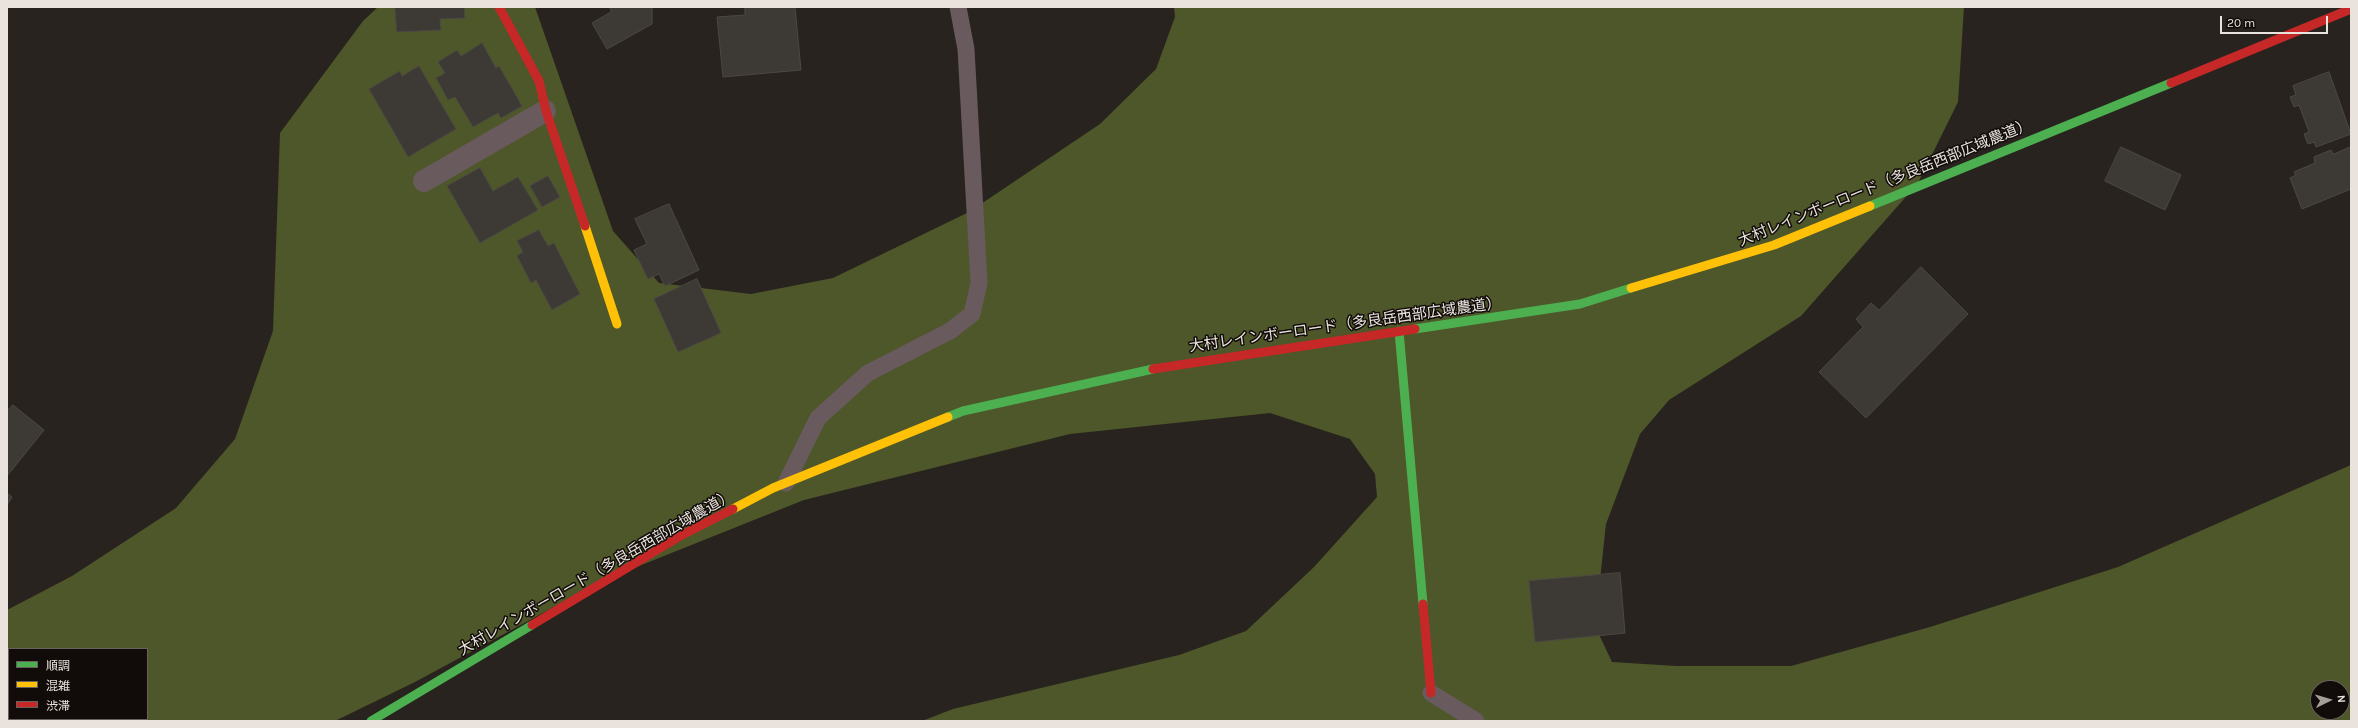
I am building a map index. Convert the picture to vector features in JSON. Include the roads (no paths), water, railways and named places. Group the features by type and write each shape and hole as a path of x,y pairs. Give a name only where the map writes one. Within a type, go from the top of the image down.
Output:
{"street":[{"path":"499,7 509,30 537,77 545,111 551,123 617,324"},
{"name":"大村レインボーロード（多良岳西部広域農道）","path":"371,721 682,536 786,483 963,411 1169,365 1580,304 1774,245 2351,9"},
{"path":"424,181 545,111"},
{"path":"1399,331 1431,693"}],"lane":[{"path":"786,483 818,418 851,388 868,373 950,331 972,314 979,283 966,49 958,7"},
{"path":"1431,693 1476,721"}]}
